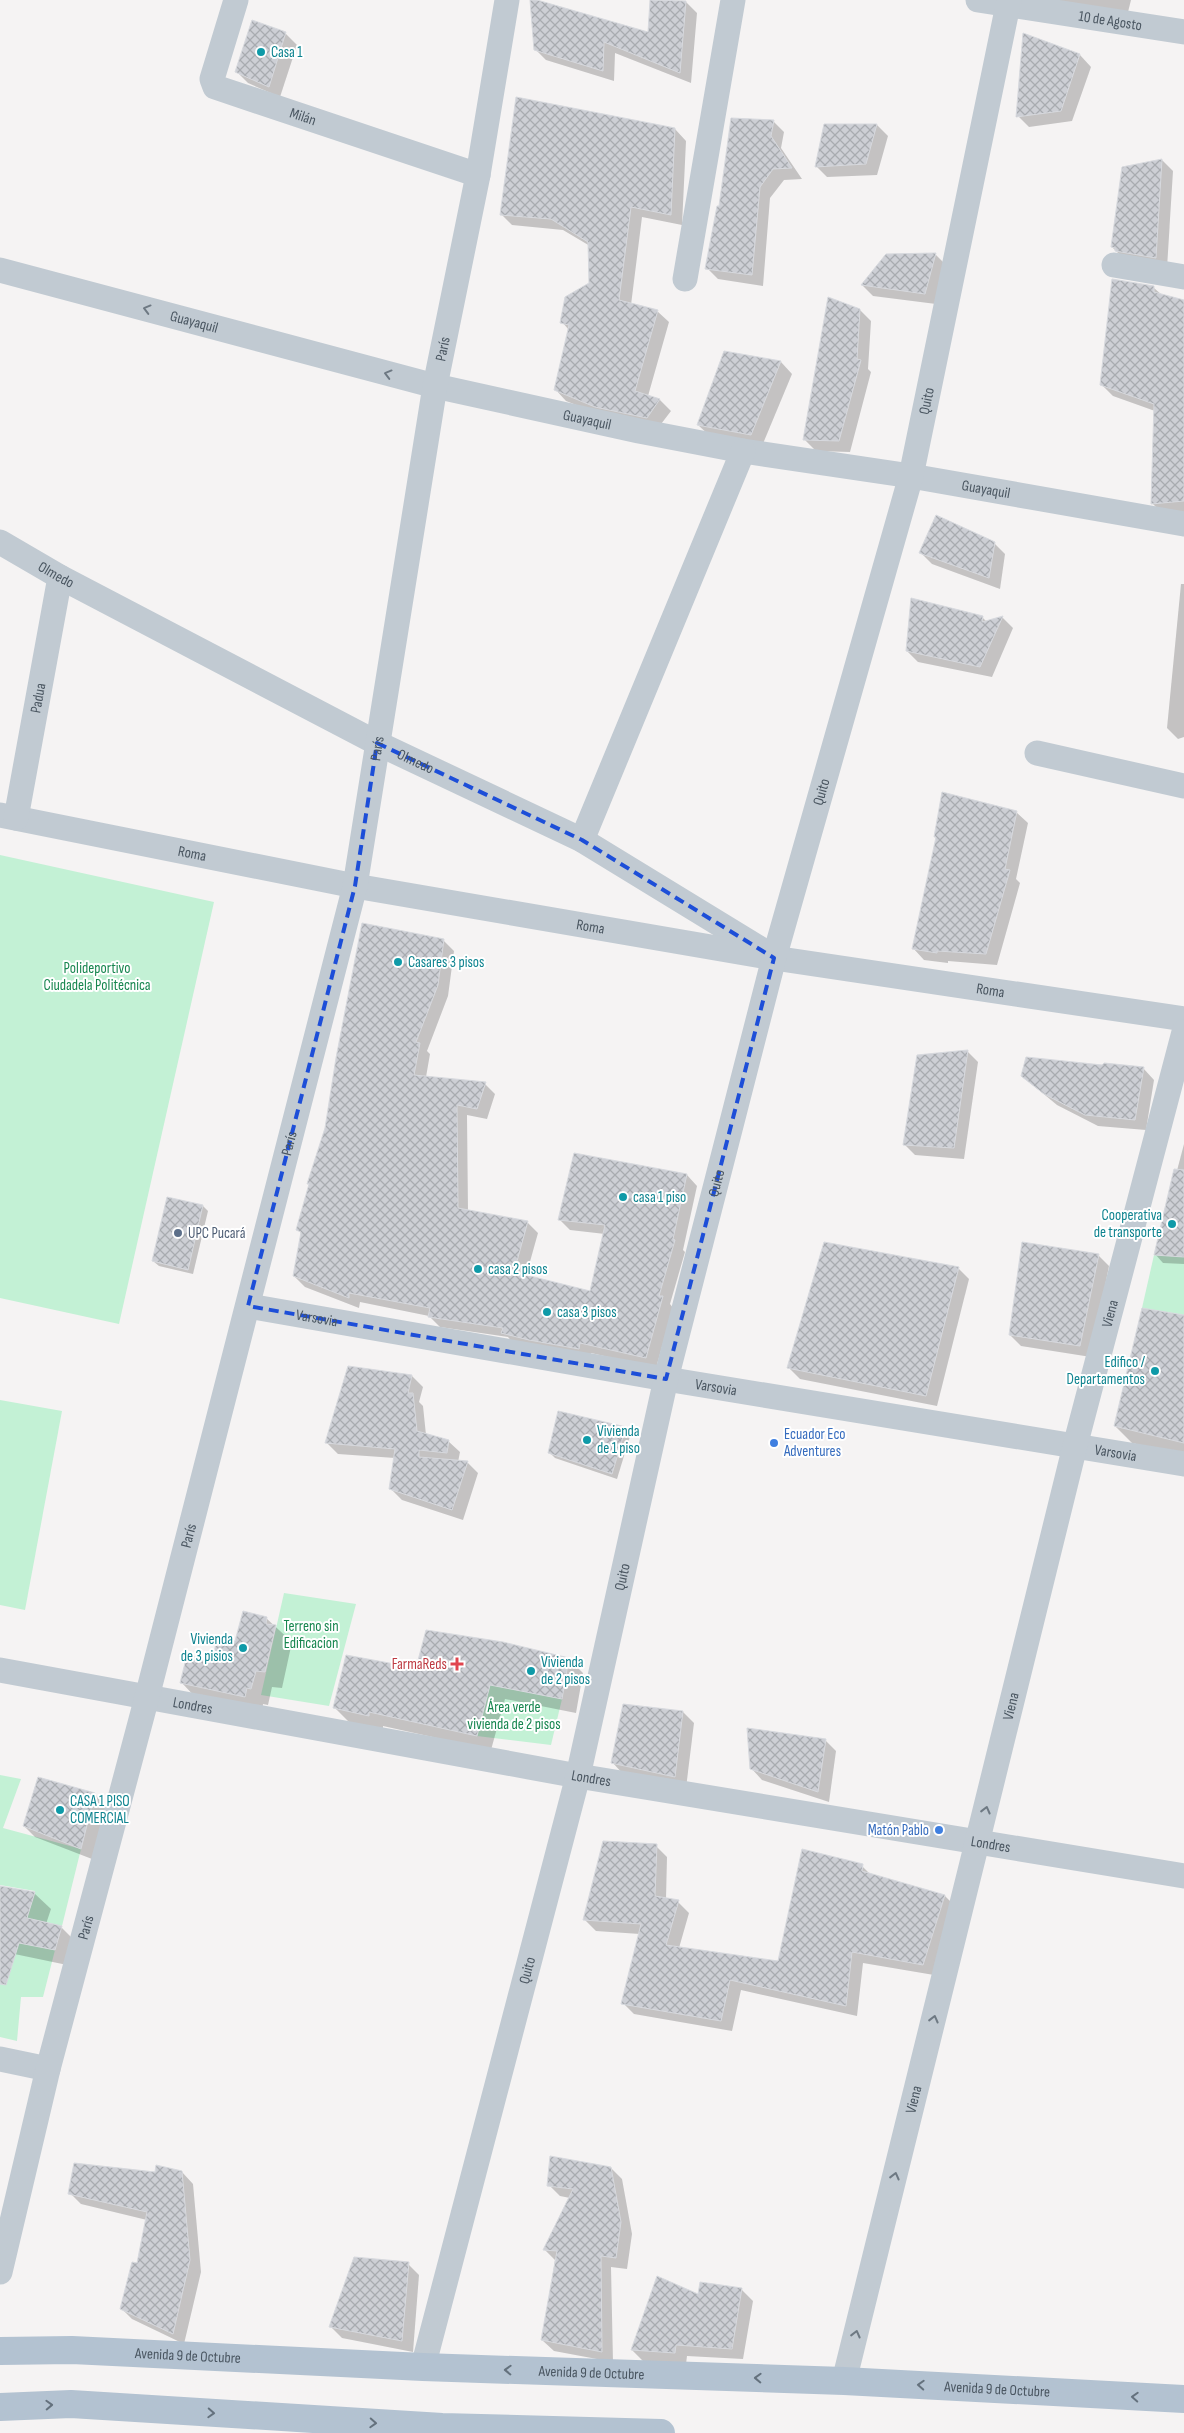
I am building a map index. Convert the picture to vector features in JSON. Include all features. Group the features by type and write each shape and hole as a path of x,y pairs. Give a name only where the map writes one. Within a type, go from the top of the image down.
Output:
{"main road":[{"name":"Avenida 9 de Octubre","path":"0,2351 72,2350 423,2367 844,2381 1184,2400"},
{"path":"0,2407 70,2404 442,2427 662,2433"}],"street":[{"name":"Milán","path":"236,0 212,79 215,87 478,175"},
{"name":"París","path":"0,2272 48,2069 147,1697 355,886 435,386 478,175 506,0"},
{"path":"685,279 733,0"},
{"name":"10 de Agosto","path":"978,0 1009,2 1184,32"},
{"name":"Quito","path":"423,2367 578,1776 666,1379 774,958 911,476 1009,2"},
{"path":"1114,265 1184,277"},
{"name":"Guayaquil","path":"0,270 435,386 743,451 911,476 1184,524"},
{"path":"582,840 743,451"},
{"name":"Olmedo","path":"0,542 60,577 377,743 582,840 774,958"},
{"name":"Padua","path":"8,817 60,577"},
{"path":"1036,753 1184,786"},
{"name":"Roma","path":"8,817 355,886 774,958 1184,1019"},
{"name":"Viena","path":"844,2381 979,1841 1075,1446 1184,1032"},
{"name":"Varsovia","path":"248,1306 666,1379 1184,1464"},
{"name":"Londres","path":"0,1670 578,1776 1184,1876"},
{"path":"0,2059 48,2069"}],"highlighted area":[{"path":"377,743 582,840 774,958 666,1379 248,1306 355,886"}],"green space":[{"name":"Polideportivo Ciudadela Politécnica","path":"0,855 214,902 119,1324 0,1298"},
{"path":"1154,1255 1184,1257 1184,1315 1142,1308"},
{"path":"0,1400 62,1411 25,1610 0,1605"},
{"name":"Terreno sin Edificacion","path":"284,1593 356,1604 329,1706 261,1695"},
{"name":"Área verde vivienda de 2 pisos","path":"490,1685 562,1699 551,1745 477,1736"},
{"path":"0,1775 21,1779 3,1828 81,1849 62,1926 27,1918 35,1891 0,1885"},
{"path":"0,1939 55,1950 43,1997 21,1997 17,2041 0,2037"}],"building":[{"path":"530,0 537,0 648,32 650,0 686,1 680,73 604,42 603,71 534,50"},
{"name":"Casa 1","path":"252,20 286,32 269,87 235,72"},
{"path":"1023,33 1080,54 1061,111 1016,117"},
{"path":"516,97 675,128 671,215 631,207 619,300 658,310 635,391 660,399 647,418 595,407 554,390 569,325 560,323 565,297 589,283 588,242 551,219 500,215"},
{"path":"731,118 774,120 771,136 792,168 773,169 760,187 752,275 705,269 717,206 719,206"},
{"path":"824,124 877,124 866,164 815,167"},
{"path":"1162,159 1156,258 1115,251 1115,248 1111,247 1122,167"},
{"path":"936,253 925,294 861,285 886,254"},
{"path":"1112,279 1154,286 1154,292 1184,300 1184,501 1151,504 1154,404 1100,385"},
{"path":"828,297 860,309 857,359 861,360 839,441 803,440"},
{"path":"724,351 781,361 751,435 697,425"},
{"path":"936,515 995,542 989,578 919,553"},
{"path":"911,598 983,616 982,622 1003,616 980,667 906,651"},
{"path":"942,792 1017,811 1005,869 1010,870 986,954 937,951 937,953 912,949 936,837 934,837"},
{"path":"362,923 444,939 438,985 416,1042 420,1043 414,1075 486,1082 477,1109 457,1105 458,1208 528,1221 514,1272 590,1291 605,1225 558,1220 574,1153 687,1174 673,1239 675,1240 659,1296 663,1296 646,1358 580,1343 579,1349 529,1340 501,1333 503,1328 428,1317 430,1308 349,1293 349,1298 293,1276 301,1232 296,1230 309,1184 307,1184 325,1128 336,1058"},
{"path":"968,1050 954,1148 903,1145 917,1055"},
{"path":"1026,1057 1102,1065 1104,1063 1144,1067 1135,1120 1085,1115 1044,1094 1021,1076"},
{"name":"Cooperativa de transporte","path":"1174,1169 1184,1170 1184,1257 1154,1255"},
{"name":"UPC Pucará","path":"167,1197 203,1205 188,1270 152,1261"},
{"path":"824,1242 959,1267 926,1396 787,1368"},
{"path":"1022,1242 1099,1254 1080,1346 1009,1335"},
{"name":"Edifico / Departamentos","path":"1142,1308 1184,1315 1184,1443 1114,1426"},
{"path":"348,1366 412,1375 408,1393 413,1393 417,1431 449,1440 447,1453 419,1450 419,1457 468,1461 452,1510 389,1489 395,1449 325,1443"},
{"name":"Vivienda de 1 piso","path":"558,1411 626,1427 612,1474 548,1453"},
{"name":"Vivienda de 3 pisios","path":"243,1611 267,1617 266,1624 276,1625 265,1672 256,1671 251,1689 247,1688 245,1697 180,1683 187,1655 213,1661 217,1635 235,1641"},
{"path":"426,1630 503,1642 569,1658 562,1699 490,1685 477,1736 369,1712 369,1716 333,1708 346,1655 416,1668"},
{"path":"623,1704 683,1711 675,1777 611,1763"},
{"path":"747,1728 826,1739 818,1792 750,1769"},
{"name":"CASA 1 PISO COMERCIAL","path":"38,1777 95,1793 81,1849 23,1826"},
{"path":"603,1841 657,1844 655,1896 679,1900 666,1945 778,1961 802,1849 863,1864 862,1871 945,1895 923,1965 852,1952 846,2006 730,1980 721,2021 621,2004 641,1924 583,1920"},
{"path":"0,1886 35,1892 27,1918 62,1926 55,1950 19,1943 6,1985 0,1984"},
{"path":"550,2156 611,2167 621,2222 616,2258 601,2256 602,2352 541,2340 557,2251 543,2250 573,2189 547,2186"},
{"path":"74,2163 155,2172 156,2165 182,2171 190,2260 173,2334 120,2309 132,2262 137,2263 147,2212 68,2194"},
{"path":"354,2257 409,2262 402,2341 329,2327"},
{"path":"657,2276 698,2294 700,2282 742,2288 732,2349 676,2345 675,2353 631,2350"}],"place":[{"name":"Casa 1","path":"261,52"},
{"name":"Casares 3 pisos","path":"398,962"},
{"name":"casa 1 piso","path":"623,1197"},
{"name":"Cooperativa de transporte","path":"1172,1224"},
{"name":"UPC Pucará","path":"178,1233"},
{"name":"casa 2 pisos","path":"478,1269"},
{"name":"casa 3 pisos","path":"547,1312"},
{"name":"Edifico / Departamentos","path":"1155,1371"},
{"name":"Vivienda de 1 piso","path":"587,1440"},
{"name":"Ecuador Eco Adventures","path":"774,1443"},
{"name":"Vivienda de 3 pisios","path":"243,1648"},
{"name":"FarmaReds","path":"457,1664"},
{"name":"Vivienda de 2 pisos","path":"531,1671"},
{"name":"CASA 1 PISO COMERCIAL","path":"60,1810"},
{"name":"Matón Pablo","path":"939,1830"}]}
